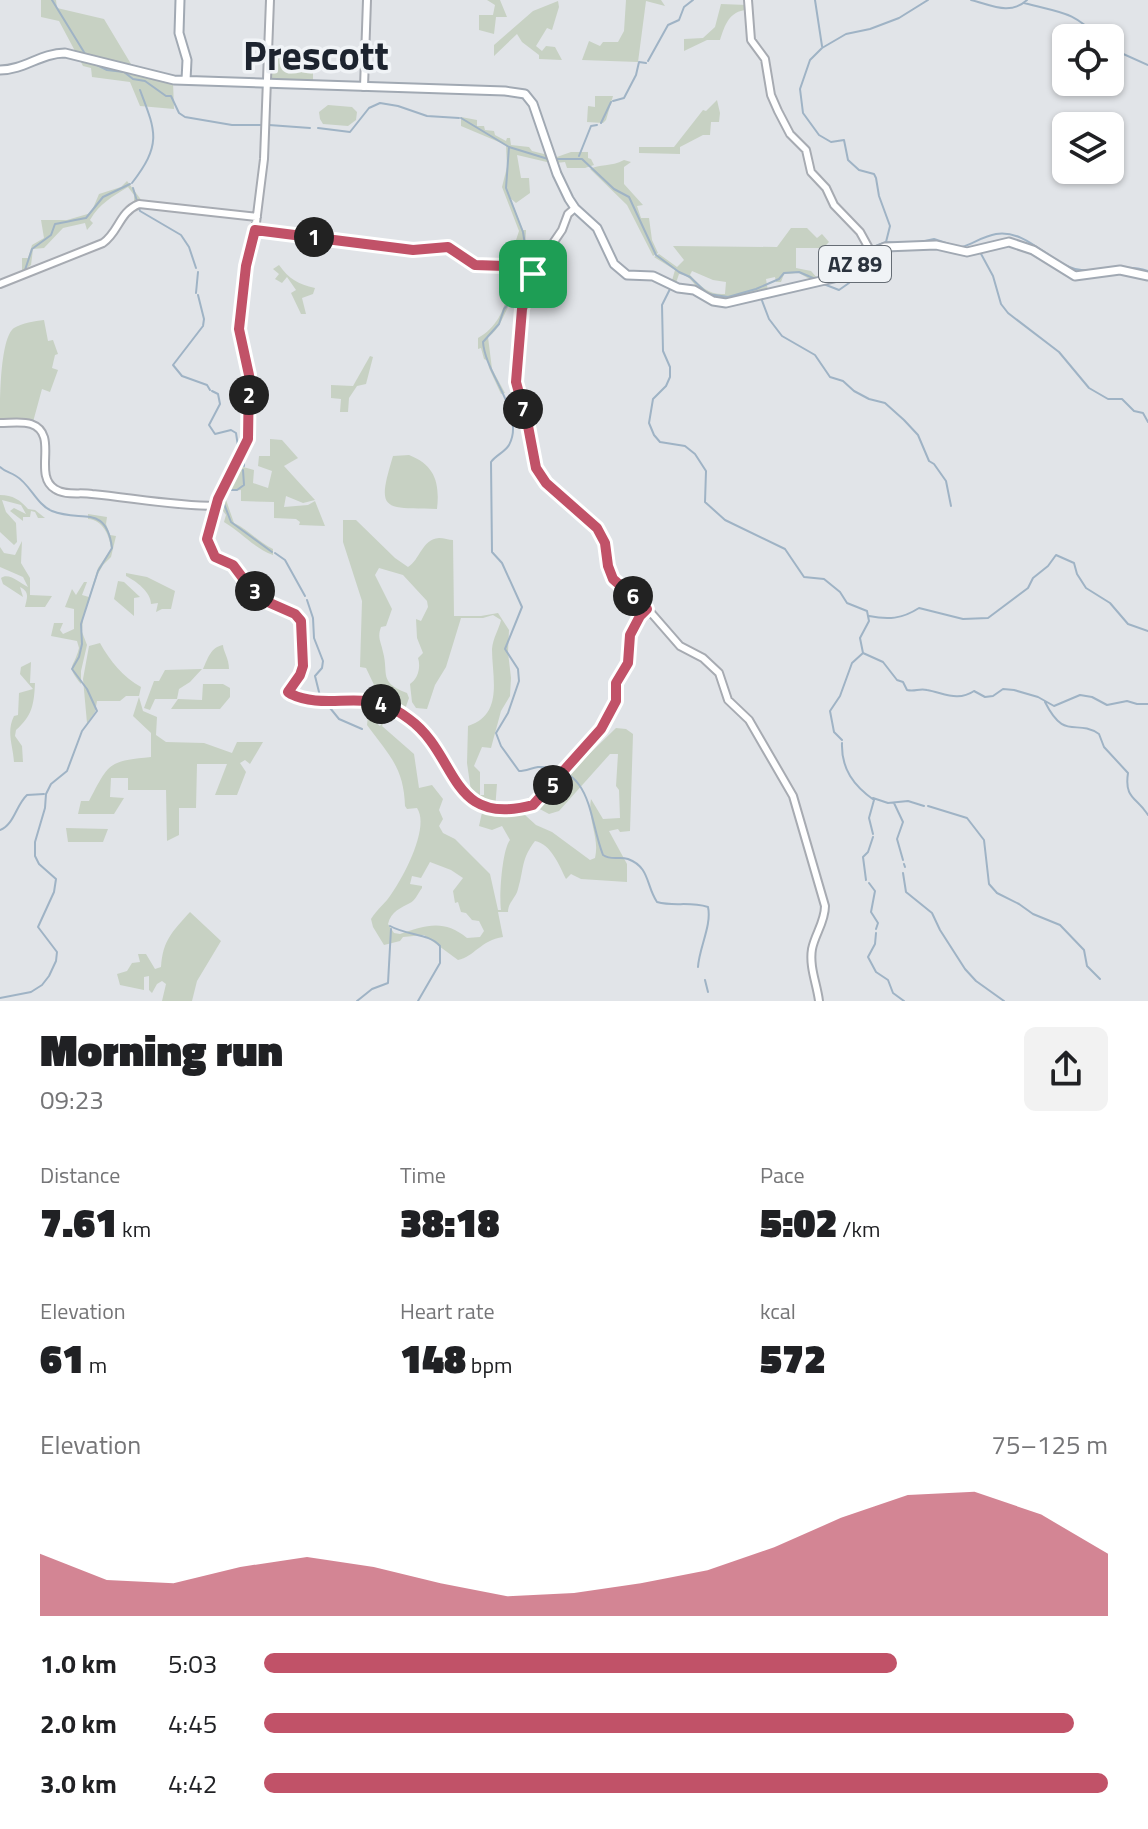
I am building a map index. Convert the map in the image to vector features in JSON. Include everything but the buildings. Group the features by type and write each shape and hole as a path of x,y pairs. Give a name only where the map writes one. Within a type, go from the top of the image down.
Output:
{"main road":[{"path":"0,70 19,68 51,54 75,55 138,72 186,80 186,55 179,33 180,0"},
{"name":"AZ 89","path":"186,80 505,91 529,96 557,174 575,208 597,228 620,271 633,276 659,278 674,287 694,290 720,303 834,278 871,252 891,246 936,245 967,252 1009,242 1033,250 1075,276 1120,270 1148,276"}],"street":[{"path":"270,0 265,140 257,217 246,266 239,329 249,375 248,439 216,506 207,535 215,557 233,565 248,585 270,603 295,614 302,624 303,666 288,692 300,698 375,702 391,708 423,732 460,790 482,806 533,805 598,733 616,701 616,683 628,663 630,635 647,609"},
{"path":"364,87 367,0"},
{"path":"748,0 751,40 765,59 771,95 778,111 790,134 806,150 811,172 826,188 834,205 860,232 871,252"},
{"path":"0,284 103,243 126,212 137,205 257,217"},
{"path":"575,208 568,214 562,230 533,274 522,309 516,382 536,468 546,483 597,528 605,543 613,579 647,609 673,640 714,667 728,700 751,722 793,796 825,904 824,918 812,950 813,975 819,1001"},
{"path":"255,230 413,250 448,247 475,265 505,266 533,274"},
{"path":"0,423 31,424 42,432 46,477 51,487 60,492 170,505 216,506"}],"green space":[{"path":"41,0 56,0 57,8 104,19 137,74 173,82 174,109 140,106 130,82 92,77 91,68 83,66 59,21 41,17"},
{"path":"487,0 500,0 507,17 496,17 494,34 479,30 479,15 493,15 495,5"},
{"path":"626,0 661,0 665,6 646,1 638,62 582,60 589,41 600,46 603,42 618,42 624,31"},
{"path":"558,1 552,30 547,28 536,46 542,51 546,46 555,47 562,60 539,59 539,55 517,34 494,56 494,45 533,11"},
{"path":"721,4 747,5 747,10 732,16 720,40 707,40 684,51 684,39 703,38 715,27"},
{"path":"270,55 313,57 313,81 270,81"},
{"path":"595,96 613,96 603,123 587,122 588,106 595,107"},
{"path":"717,100 719,122 711,122 710,135 703,135 680,147 680,154 639,153 639,147 674,147 703,110 706,111"},
{"path":"328,105 352,107 357,112 356,120 348,126 323,124 319,112"},
{"path":"461,117 477,120 477,126 494,131 495,135 506,141 510,138 511,145 529,147 532,151 548,155 551,163 517,155 521,178 529,178 530,193 516,203 510,198 523,230 526,230 525,248 534,268 532,271 521,269 522,264 514,246 519,231 502,187 507,167 506,145 461,126"},
{"path":"571,152 588,152 588,158 594,165 567,168 565,162 556,163 554,158"},
{"path":"624,160 631,162 624,167 624,184 643,205 637,206 641,218 649,218 652,240 658,253 653,256 627,205 590,169"},
{"path":"127,181 142,201 134,203 134,195 128,187 98,209 87,230 85,223 63,228 44,248 33,249 31,265 22,272 22,258 28,258 32,245 44,238 41,220 67,220 91,213 99,194 121,187"},
{"path":"791,228 807,228 817,238 822,234 829,242 823,248 796,248 796,268 811,271 818,279 811,280 799,273 784,274 781,282 776,282 775,277 766,279 768,291 730,299 715,297 694,288 687,276 679,274 675,286 671,284 675,270 654,257 659,254 677,267 684,260 673,246 777,247","holes":["692,271 726,282 725,294 706,289 690,275"]},
{"path":"279,265 294,280 315,288 313,294 302,298 306,314 301,314 291,293 296,290 287,277 282,283 275,279 279,274 273,269"},
{"path":"525,274 530,277 525,293 520,292 515,297 498,327 488,337 492,369 505,393 501,394 488,361 484,359 481,348 478,349 478,338 494,324 508,292 519,289"},
{"path":"44,320 48,341 53,340 58,354 52,368 58,370 50,392 42,389 33,422 0,420 2,370 9,334 21,325"},
{"path":"370,356 373,357 366,384 357,386 349,398 348,412 340,412 341,399 331,398 331,385 353,386"},
{"path":"270,439 282,440 298,458 284,466 315,500 303,503 286,496 284,507 308,505 315,501 325,526 299,525 296,519 274,518 274,502 241,501 241,490 230,491 225,497 234,523 273,549 273,555 224,522 226,515 218,504 236,465 254,470 253,483 268,488 272,471 258,466 259,456 270,456"},
{"path":"409,455 425,464 434,476 438,491 437,509 395,507 388,503 385,488 393,456"},
{"path":"0,495 16,499 45,518 38,518 31,511 30,517 23,517 23,521 10,511 14,508 26,514 21,505 2,500 6,512 16,523 17,542 14,545 0,532"},
{"path":"88,514 107,517 110,535 116,536 111,557 98,574 83,618 82,632 87,645 81,684 72,669 79,648 77,641 51,636 54,623 63,623 60,630 63,634 74,629 74,609 65,607 72,589 76,595 87,582 82,595 89,597 98,568 111,549 105,530 98,522 88,519"},
{"path":"343,520 356,520 408,567 433,539 453,540 454,616 498,613 509,630 510,696 501,711 491,748 482,747 474,766 480,772 480,795 484,795 484,784 497,784 495,810 525,806 548,797 565,784 561,778 575,762 580,763 616,728 633,734 630,831 609,831 627,864 627,882 581,879 571,874 566,879 546,846 535,841 525,859 517,892 508,912 498,912 503,937 489,941 458,960 424,935 403,937 400,941 384,945 371,919 390,897 409,864 418,839 420,816 417,808 407,809 405,806 398,771 367,725 368,716 380,726 391,706 376,689 366,668 360,667 362,601 343,542","holes":["379,568 403,575 427,601 428,607 421,621 416,619 417,638 423,653 418,658 417,676 410,684 412,702 416,708 427,709 435,685 446,667 461,618 493,615 501,620 492,649 494,694 487,713 468,726 467,763 472,798 490,809 483,808 479,826 492,830 502,826 510,840 503,863 501,910 498,910 490,874 439,826 443,819 439,810 443,799 432,785 419,788 414,754 382,726 390,711 404,712 409,698 386,677 379,634 381,627 386,626 392,609 375,575","610,754 618,754 616,786 619,790 620,818 603,819 591,799 595,858 590,860 525,815 536,807 549,814 559,811","430,862 463,878 453,891 455,903 458,902 461,912 479,921 484,931 480,937 467,938 443,926 394,933 389,920 397,910 413,901 422,888 410,884 412,876 421,878"]},
{"path":"22,541 21,563 30,578 30,595 52,596 45,607 25,607 25,591 20,587 23,597 3,584 1,578 8,576 28,587 23,577 0,567 0,547 4,553 15,555"},
{"path":"126,573 147,577 175,591 171,609 156,612 158,603 151,604 146,591"},
{"path":"118,581 124,582 140,597 134,598 134,616 114,599"},
{"path":"100,643 118,668 141,687 139,696 126,696 120,701 97,701 95,712 87,723 83,679 89,646"},
{"path":"223,645 229,669 203,669 213,651"},
{"path":"31,662 30,683 35,683 33,704 26,720 16,730 15,736 22,746 23,762 14,762 10,728 14,716 18,715 19,693 33,689 20,674 21,667"},
{"path":"202,669 179,689 177,699 155,699 150,710 144,708 154,681 159,681 165,670"},
{"path":"203,684 223,684 230,688 230,697 220,709 171,709 178,699 202,700"},
{"path":"139,697 143,711 157,717 156,735 166,742 204,743 232,753 237,742 263,742 250,764 245,760 240,763 246,772 237,795 215,795 227,764 197,764 196,808 179,808 179,835 167,841 166,790 128,790 128,778 111,778 110,797 124,798 114,814 78,814 81,801 89,801 111,766 126,760 151,757 151,733 133,716"},
{"path":"66,828 108,829 103,842 68,842"},
{"path":"190,912 221,941 197,981 192,1001 162,1001 166,984 162,981 157,984 152,993 149,990 149,976 144,977 144,990 120,985 117,974 127,971 132,963 140,962 138,954 146,954 155,969 161,967 170,937"}],"waterway":[{"path":"52,0 87,57"},
{"path":"648,61 668,25 679,20 684,7 693,0"},
{"path":"815,0 822,46"},
{"path":"886,242 890,226 874,174 859,170 848,160 844,140 831,142 819,135 803,113 800,89 810,60 822,48 846,34 899,18 928,0"},
{"path":"971,0 1007,8 1021,5 1027,0"},
{"path":"1024,3 1056,11 1084,24"},
{"path":"1124,54 1148,65"},
{"path":"91,62 107,70 124,72 171,96 179,113 185,117 232,125 262,125"},
{"path":"613,101 624,98 639,62 646,63"},
{"path":"132,183 148,158 153,138 150,117 140,90"},
{"path":"601,123 611,102"},
{"path":"318,128 350,132 369,108 380,103 427,116 459,118"},
{"path":"461,118 509,147 548,159"},
{"path":"269,125 310,128"},
{"path":"579,156 591,126 597,125"},
{"path":"509,147 506,188 523,232 529,270"},
{"path":"555,159 582,159 614,189 629,197 656,255 690,277 708,294 728,297 756,289 779,279 784,273 799,272 813,278"},
{"path":"25,270 32,249 51,235 55,224 86,218 103,197 130,184"},
{"path":"133,188 140,211 181,235 196,268"},
{"path":"962,247 992,235 1007,234 1027,241 1075,269 1129,268 1148,271"},
{"path":"916,243 934,239 952,245"},
{"path":"873,247 886,242 897,243"},
{"path":"980,252 993,276 1001,304 1008,313 1059,352 1089,388 1108,399 1122,399 1134,411 1143,413 1148,422"},
{"path":"821,283 839,290 849,283 857,268"},
{"path":"196,293 198,272"},
{"path":"527,276 504,309 499,324 483,342 490,367 509,407 513,433 509,445 491,462 492,552 502,563 522,607 505,649 518,669 519,681 508,713 496,733 501,746 519,771 538,767 556,769 579,784 586,796 603,855 635,862 647,878 657,902 708,907 698,967"},
{"path":"670,289 662,305 663,351 670,367 670,377 653,399 649,423 654,435 660,442 685,446 695,454 706,471 705,502 725,520 785,549 804,577 824,579 840,592 847,603 867,611 869,621 860,638 863,653 852,663 840,696 830,711 834,732 842,740"},
{"path":"198,295 203,326 173,365 182,376 207,385 210,390"},
{"path":"761,298 769,319 782,336 815,355 830,377 843,381 869,399 885,403 918,435 929,461 946,481 951,506"},
{"path":"212,391 218,394 220,404 209,425 215,434 231,430 236,433 239,453"},
{"path":"244,456 244,466"},
{"path":"0,467 21,480 52,511 98,520 109,534 112,548 98,571 81,624 79,657 72,669 87,689 97,711 82,731 67,771 51,784 46,794 35,842 35,856 39,864 56,879 54,892 38,927 57,952 56,961 42,985 31,992 0,998"},
{"path":"243,470 244,485 230,490 223,501 231,522 272,552"},
{"path":"275,553 285,560 305,596"},
{"path":"869,616 895,618 919,608 963,619 988,618 1028,588 1033,578 1056,555 1074,563 1086,588 1110,603 1128,624 1148,631"},
{"path":"307,600 313,618 314,638 323,661 322,668 315,676 320,696"},
{"path":"863,653 883,662 897,680 912,691 924,690 951,696 974,691 985,697 1003,689 1014,690 1038,697 1054,706 1080,695 1107,705 1127,701 1148,704"},
{"path":"1045,702 1059,722 1099,734 1104,747 1128,773 1130,793 1148,815"},
{"path":"326,703 339,719 362,729"},
{"path":"842,743 846,769 860,789 874,800 869,818 873,834"},
{"path":"0,830 9,824 27,795 44,794"},
{"path":"873,798 888,803 908,801 924,806"},
{"path":"894,803 903,822 897,839 903,860"},
{"path":"928,806 967,818 984,840 989,884 997,893 1033,914 1060,925 1084,950 1087,966 1100,979"},
{"path":"866,880 863,857 873,837"},
{"path":"903,873 906,892 932,913 965,969 1004,1001"},
{"path":"869,883 875,891 871,912 878,923 876,929"},
{"path":"390,926 430,939 440,946 440,963 418,1001"},
{"path":"357,1001 372,989 388,983 391,929"},
{"path":"876,933 875,944 868,957 876,972 888,980 893,993 904,1001"},
{"path":"705,980 708,992"}],"district":[{"name":"Prescott","path":"316,56"}],"route":[{"path":"255,230 413,250 448,247 475,265 505,266 533,274 522,309 516,382 536,468 546,483 597,528 605,543 613,579 647,609 630,635 628,663 616,683 616,701 598,733 540,800 527,807 496,808 473,802 466,796 429,738 395,710 375,702 325,701 300,698 288,692 303,666 301,621 295,614 270,603 248,585 233,565 215,557 207,539 218,499 248,439 249,375 239,329 246,266 255,230"}]}
